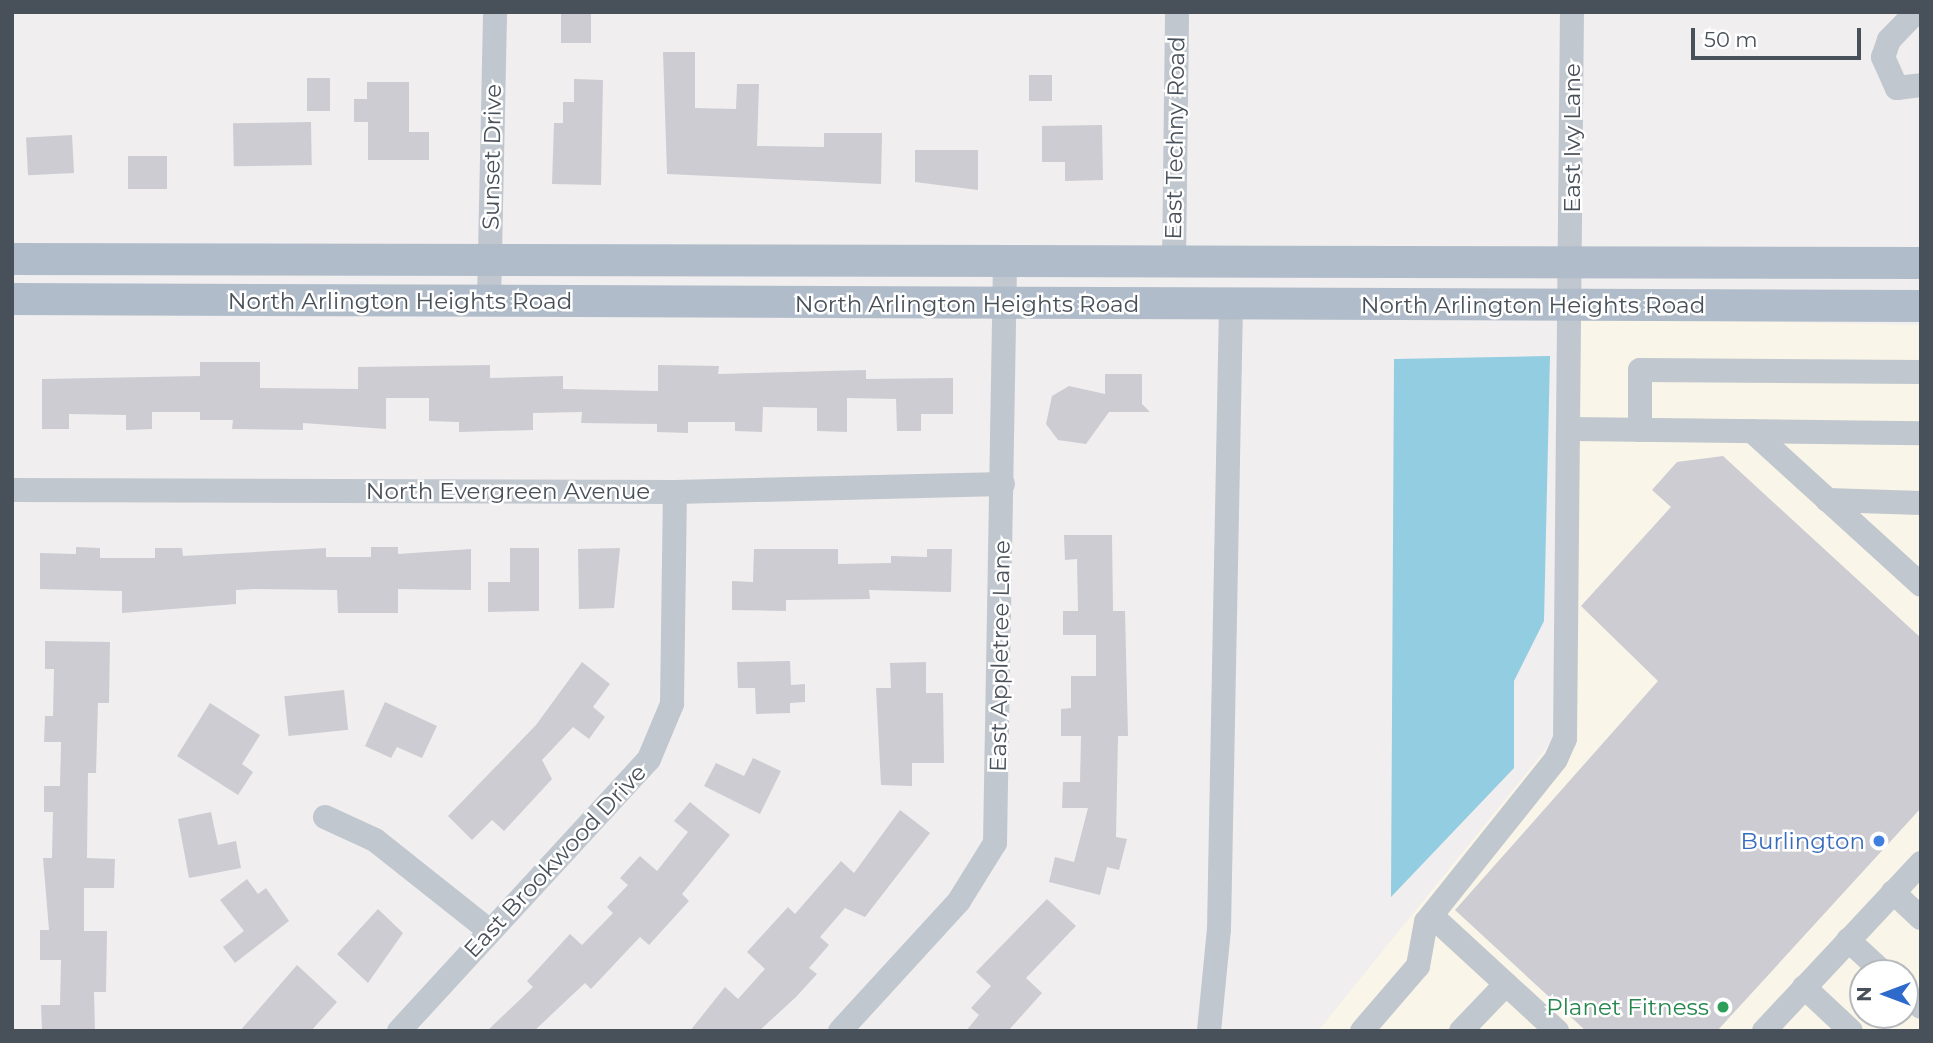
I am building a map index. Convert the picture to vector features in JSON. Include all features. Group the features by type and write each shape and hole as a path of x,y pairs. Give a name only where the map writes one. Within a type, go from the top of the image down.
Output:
{"main road":[{"name":"North Arlington Heights Road","path":"12,259 1921,263"},
{"name":"North Arlington Heights Road","path":"12,299 1921,306"}],"street":[{"name":"Sunset Drive","path":"489,302 495,12"},
{"name":"East Techny Road","path":"1174,263 1177,12"},
{"name":"East Ivy Lane","path":"1432,916 1556,760 1565,739 1572,429 1572,12"},
{"path":"1916,12 1889,40 1883,57 1897,88 1921,85"},
{"name":"East Appletree Lane","path":"839,1031 959,901 995,843 1005,262"},
{"path":"1209,1031 1219,929 1231,303"},
{"path":"1640,430 1640,370 1921,372"},
{"path":"1572,429 1921,433"},
{"path":"1752,431 1921,585"},
{"name":"North Evergreen Avenue","path":"12,490 675,492 1003,484"},
{"name":"East Brookwood Drive","path":"399,1031 649,759 671,704 675,492"},
{"path":"1827,500 1921,503"},
{"path":"325,817 375,840 491,931"},
{"path":"1765,1030 1921,863"},
{"path":"1893,892 1921,918"},
{"path":"1362,1031 1418,966 1432,916 1557,1031"},
{"path":"1849,940 1869,959"},
{"path":"1461,1031 1506,984"},
{"path":"1804,987 1851,1031"}],"shaded area":[{"path":"1576,318 1921,325 1921,1031 1318,1031 1571,718"}],"water":[{"path":"1550,356 1544,621 1514,681 1514,768 1391,897 1394,359"}],"building":[{"path":"561,12 591,12 591,43 561,43"},
{"path":"663,52 695,52 695,108 736,109 737,84 759,84 757,146 824,147 824,133 882,133 881,184 667,174"},
{"path":"1029,75 1052,75 1052,101 1029,101"},
{"path":"307,78 330,78 330,111 307,111"},
{"path":"574,79 603,80 601,185 552,184 554,123 563,123 563,102 574,102"},
{"path":"367,82 409,82 409,132 429,132 429,160 368,160 368,122 354,122 354,99 367,99"},
{"path":"311,122 312,165 234,166 233,123"},
{"path":"1102,125 1103,180 1065,181 1065,162 1042,162 1042,126"},
{"path":"72,135 74,173 28,175 26,137"},
{"path":"915,150 978,150 978,190 915,182"},
{"path":"128,156 167,156 167,189 128,189"},
{"path":"200,362 260,362 260,388 358,389 358,367 490,365 490,378 563,376 563,389 658,391 658,365 719,366 718,374 866,370 866,379 953,378 953,414 921,414 921,431 897,431 896,399 847,398 847,432 817,431 817,408 763,407 762,432 735,431 735,422 688,422 688,433 657,432 657,424 581,423 582,412 533,413 533,430 459,432 459,422 429,421 429,398 386,398 386,429 303,423 303,430 232,429 233,420 200,420 200,412 152,412 152,429 126,430 126,415 69,414 69,429 42,429 42,379 200,376"},
{"path":"1105,374 1142,374 1142,404 1150,412 1109,412 1086,444 1058,440 1046,424 1052,396 1069,386 1105,394"},
{"path":"1723,456 1921,638 1921,808 1717,1031 1586,1031 1455,910 1658,681 1581,606 1671,507 1652,490 1677,462"},
{"path":"1064,535 1112,535 1113,611 1125,611 1128,736 1118,736 1116,837 1127,839 1119,870 1107,867 1100,895 1049,882 1055,857 1074,862 1088,808 1062,808 1063,782 1080,782 1081,736 1061,736 1061,709 1071,708 1071,676 1096,676 1096,635 1063,635 1063,611 1078,611 1077,559 1065,560"},
{"path":"76,547 100,548 100,558 155,558 155,548 182,548 183,556 326,548 326,557 371,557 371,547 398,547 398,554 471,549 471,590 398,589 398,613 338,613 337,590 255,589 236,590 236,604 122,613 122,591 40,589 40,553 76,554"},
{"path":"510,548 539,548 539,611 488,612 488,582 510,582"},
{"path":"620,548 614,608 579,609 578,549"},
{"path":"754,549 838,549 838,564 891,563 891,556 927,557 927,549 952,549 951,592 869,590 870,599 786,600 786,611 732,610 732,581 753,582"},
{"path":"45,641 110,642 109,703 98,703 96,773 88,773 87,858 115,859 114,888 84,888 84,931 107,931 106,992 94,992 95,1031 42,1031 41,1005 60,1005 61,960 40,960 40,930 49,930 43,858 52,858 53,812 44,812 44,786 60,786 61,742 44,742 45,716 53,716 54,669 45,669"},
{"path":"790,661 791,685 805,684 805,702 790,703 790,713 756,714 755,688 738,688 737,662"},
{"path":"582,662 610,684 593,707 605,717 589,739 573,727 542,760 552,779 504,831 492,820 472,840 448,816 536,725"},
{"path":"926,662 926,693 943,693 944,763 912,763 912,786 881,785 876,688 891,688 890,663"},
{"path":"344,690 348,730 289,736 284,696"},
{"path":"385,702 437,726 422,758 397,747 391,758 365,746"},
{"path":"210,703 260,735 242,764 253,772 238,795 177,756"},
{"path":"753,758 781,771 760,814 704,786 716,763 744,776"},
{"path":"690,802 730,835 682,894 689,901 649,945 640,937 591,989 585,983 534,1031 487,1031 533,987 527,981 570,934 582,945 613,913 607,907 628,885 620,878 640,856 657,871 688,832 674,821"},
{"path":"900,810 930,833 865,917 845,908 820,937 829,945 809,968 817,974 796,997 759,1031 690,1031 725,987 738,999 765,969 747,952 788,907 795,914 841,861 854,873"},
{"path":"211,812 218,845 236,841 241,868 189,878 178,819"},
{"path":"247,879 258,894 266,888 289,921 235,963 223,947 244,931 220,900"},
{"path":"1047,899 1076,926 1026,978 1042,993 1008,1031 966,1031 979,1015 971,1008 991,986 976,972"},
{"path":"378,909 403,933 368,983 337,954"},
{"path":"297,965 337,1002 311,1031 240,1031"}],"place":[{"name":"Burlington","path":"1879,841"},
{"name":"Planet Fitness","path":"1723,1007"}]}
